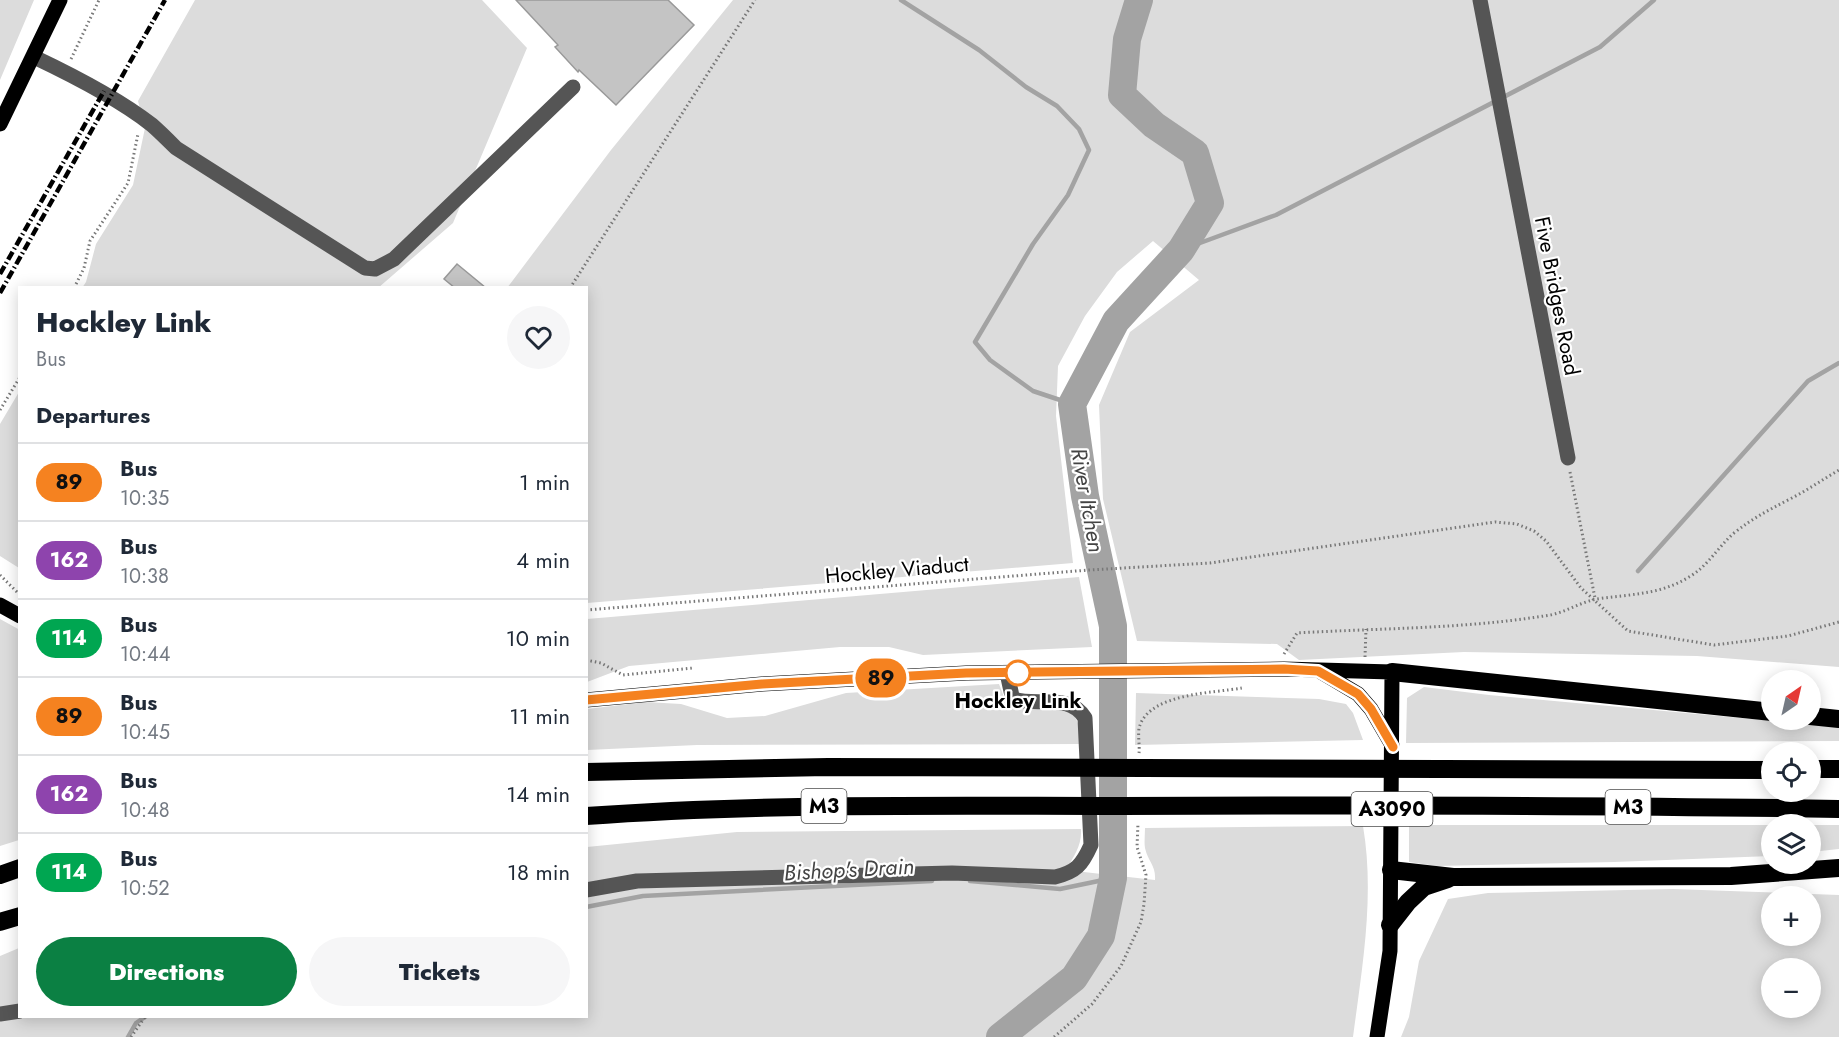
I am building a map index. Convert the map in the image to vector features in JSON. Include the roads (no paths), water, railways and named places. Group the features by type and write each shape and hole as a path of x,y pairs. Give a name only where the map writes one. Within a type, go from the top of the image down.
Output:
{"highway":[{"path":"1392,672 1761,711"},
{"path":"1821,717 1839,719"},
{"name":"M3","path":"588,772 828,767 1761,770"},
{"path":"1821,770 1839,769"},
{"name":"M3","path":"588,816 808,806 1356,805 1839,809"},
{"path":"1391,870 1453,877 1731,876 1839,868"},
{"path":"0,875 18,869"},
{"path":"1390,925 1408,902 1424,888 1453,877"},
{"path":"0,922 18,917"}],"main road":[{"path":"0,124 60,0"},
{"path":"0,605 18,615"},
{"path":"588,700 762,684 1007,673 1284,669 1392,672"},
{"path":"1318,671 1358,694 1371,709 1393,747"},
{"name":"A3090","path":"1391,870 1392,672"},
{"path":"1377,1037 1390,951 1391,870"}],"lane":[{"name":"Five Bridges Road","path":"1480,0 1503,132 1568,458"},
{"path":"34,57 64,71 124,107 152,125 176,148 365,268 375,269 394,259 573,87"},
{"path":"588,890 637,881 952,873 1055,878 1071,873 1084,859 1090,845 1085,718 1080,710 1070,705 1014,699 1007,673"},
{"path":"0,1014 18,1011"}],"waterway":[{"path":"901,0 979,50 1026,87 1057,106 1079,129 1089,150 1068,195 1033,244 975,342 990,360 1033,391 1072,404"},
{"name":"River Itchen","path":"1000,1037 1074,978 1101,936 1113,878 1113,626 1085,496 1072,404 1116,321 1181,250 1210,203 1195,153 1154,125 1122,95 1127,39 1139,0"},
{"path":"1181,250 1276,215 1600,47 1654,0"},
{"path":"1638,571 1808,381 1839,363"},
{"name":"Bishop's Drain","path":"970,881 1060,889 1113,878"},
{"name":"Bishop's Drain","path":"588,907 643,896 932,881"},
{"name":"Bishop's Drain","path":"128,1037 136,1023 144,1018"}],"railway":[{"path":"0,293 165,0"},
{"path":"0,274 104,91"}],"place":[{"name":"Hockley Link","path":"1018,673"}]}
